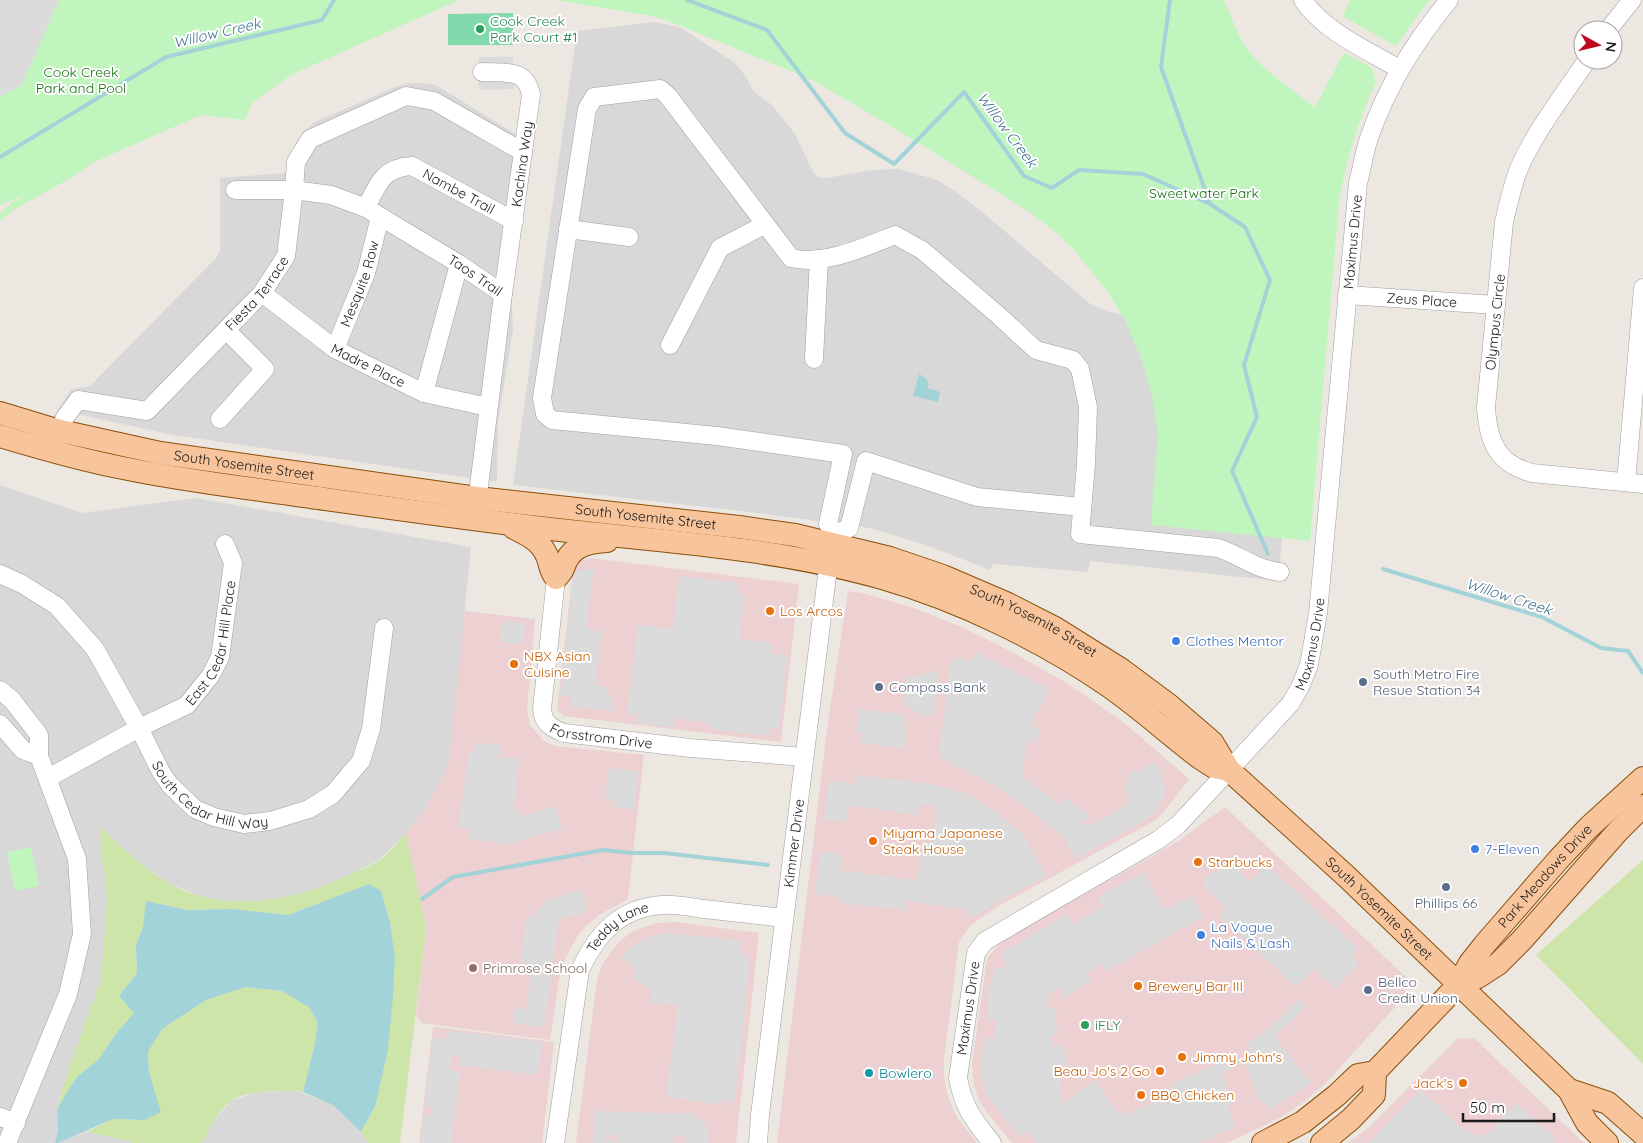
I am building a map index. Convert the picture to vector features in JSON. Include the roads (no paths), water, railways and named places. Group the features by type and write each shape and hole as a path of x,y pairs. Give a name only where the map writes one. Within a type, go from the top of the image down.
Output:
{"main road":[{"name":"South Yosemite Street","path":"0,413 65,432 160,453 476,509 507,524 769,553 832,554 890,558 943,576 1006,603 1055,628 1122,670 1169,704 1212,742 1230,770 1346,876 1569,1090 1587,1123 1607,1143"},
{"name":"South Yosemite Street","path":"0,436 51,451 131,470 194,480 476,509 738,527 795,535 832,554"},
{"path":"507,524 540,544 548,558 549,570 556,578 563,572 570,553 588,542 636,538"},
{"name":"Park Meadows Drive","path":"1263,1143 1303,1122 1358,1075 1375,1072 1458,985 1470,963 1485,944 1558,860 1588,828 1643,778"},
{"name":"Park Meadows Drive","path":"1458,985 1478,977 1498,964 1618,831 1643,806"},
{"path":"1322,1143 1351,1119 1374,1095 1375,1072"},
{"path":"1288,1143 1351,1093 1354,1079"},
{"name":"South Yosemite Street","path":"1569,1090 1608,1103 1643,1134"}],"street":[{"path":"1303,0 1332,29 1400,69"},
{"name":"Maximus Drive","path":"992,1143 968,1111 958,1078 976,954 985,941 1158,840 1178,825 1291,703 1309,665 1318,613 1346,295 1358,183 1368,140 1400,69 1449,0"},
{"path":"1616,20 1632,0"},
{"name":"Olympus Circle","path":"1581,70 1543,126 1518,170 1504,222 1486,407 1487,428 1493,444 1504,459 1519,470 1532,473 1634,483"},
{"name":"Kachina Way","path":"482,72 520,75 529,84 531,95 504,294"},
{"path":"1082,507 977,497 866,461 849,528 836,534 828,524 843,454 717,436 552,420 545,414 542,398 587,109 594,97 660,89 668,96 764,225 791,258 803,261 819,259 862,248 895,235 922,250 1036,350 1073,360 1080,369 1088,407 1082,507 1080,534 1218,548 1261,569 1280,572"},
{"name":"Fiesta Terrace","path":"64,419 78,400 147,412 262,293 286,256 296,162 310,139 406,96 434,100 524,152"},
{"name":"Nambe Trail","path":"373,213 382,178 399,167 412,166 514,221"},
{"name":"Taos Trail","path":"235,190 294,190 331,195 373,213 459,264 504,294 476,509"},
{"name":"Mesquite Row","path":"335,349 366,273 373,213"},
{"path":"670,345 720,248 764,225"},
{"path":"568,229 629,237"},
{"path":"814,359 819,259"},
{"path":"424,393 459,264"},
{"path":"1634,483 1643,288"},
{"name":"Madre Place","path":"262,293 335,349 424,393 488,407"},
{"name":"Zeus Place","path":"1346,295 1496,305"},
{"path":"220,419 265,369 226,330"},
{"name":"East Cedar Hill Place","path":"48,778 139,728 187,705 212,675 220,657 233,564 225,544"},
{"name":"Kimmer Drive","path":"758,1143 804,757 832,554"},
{"name":"South Cedar Hill Way","path":"0,574 22,584 57,606 95,649 161,772 170,785 195,809 214,817 244,824 270,821 309,809 333,794 361,761 371,729 384,628"},
{"name":"Forsstrom Drive","path":"556,578 542,709 547,723 553,729 564,733 681,747 804,757"},
{"path":"3,711 23,750 39,756"},
{"path":"3,711 39,735 39,756 77,859 82,934 68,994 8,1120 7,1143"},
{"name":"Teddy Lane","path":"556,1143 580,970 590,948 612,924 644,907 664,904 784,918"}],"water":[{"path":"919,374 926,378 929,385 927,388 940,392 938,402 913,396"},
{"path":"369,884 381,891 390,922 395,957 388,1049 376,1104 361,1132 333,1105 303,1092 318,1023 310,1008 282,991 246,987 206,1000 162,1029 148,1052 149,1072 161,1112 145,1120 113,1119 55,1143 58,1130 57,1110 65,1095 77,1077 98,1060 115,1035 134,1013 119,996 137,973 136,945 143,927 146,901 188,910 232,909 288,915"}],"waterway":[{"name":"Willow Creek","path":"0,157 166,57 322,20 334,0"},
{"name":"Willow Creek","path":"687,0 767,30 845,133 894,164 964,92 1024,176 1052,188 1079,170 1143,174 1210,204 1245,227 1270,280 1244,365 1257,417 1232,471 1268,554"},
{"path":"1170,0 1161,67 1210,204"},
{"name":"Willow Creek","path":"1383,569 1542,617 1601,648 1628,651 1643,673"},
{"path":"422,899 453,877 603,850 632,853 664,853 768,865"}],"place":[{"name":"Cook Creek Park Court #1","path":"480,29"},
{"name":"Los Arcos","path":"770,611"},
{"name":"Clothes Mentor","path":"1176,641"},
{"name":"NBX Asian Cuisine","path":"514,664"},
{"name":"South Metro Fire Resue Station 34","path":"1363,682"},
{"name":"Compass Bank","path":"879,687"},
{"name":"Miyama Japanese Steak House","path":"873,841"},
{"name":"7-Eleven","path":"1475,849"},
{"name":"Starbucks","path":"1198,862"},
{"name":"Phillips 66","path":"1446,887"},
{"name":"La Vogue Nails & Lash","path":"1201,935"},
{"name":"Primrose School","path":"473,968"},
{"name":"Brewery Bar III","path":"1138,986"},
{"name":"Bellco Credit Union","path":"1368,990"},
{"name":"iFLY","path":"1085,1025"},
{"name":"Jimmy John's","path":"1182,1057"},
{"name":"Beau Jo's 2 Go","path":"1160,1071"},
{"name":"Bowlero","path":"869,1073"},
{"name":"Jack's","path":"1463,1083"},
{"name":"BBQ Chicken","path":"1141,1095"}],"park label":[{"name":"Cook Creek Park and Pool","path":"81,80"},
{"name":"Sweetwater Park","path":"1204,193"}]}
